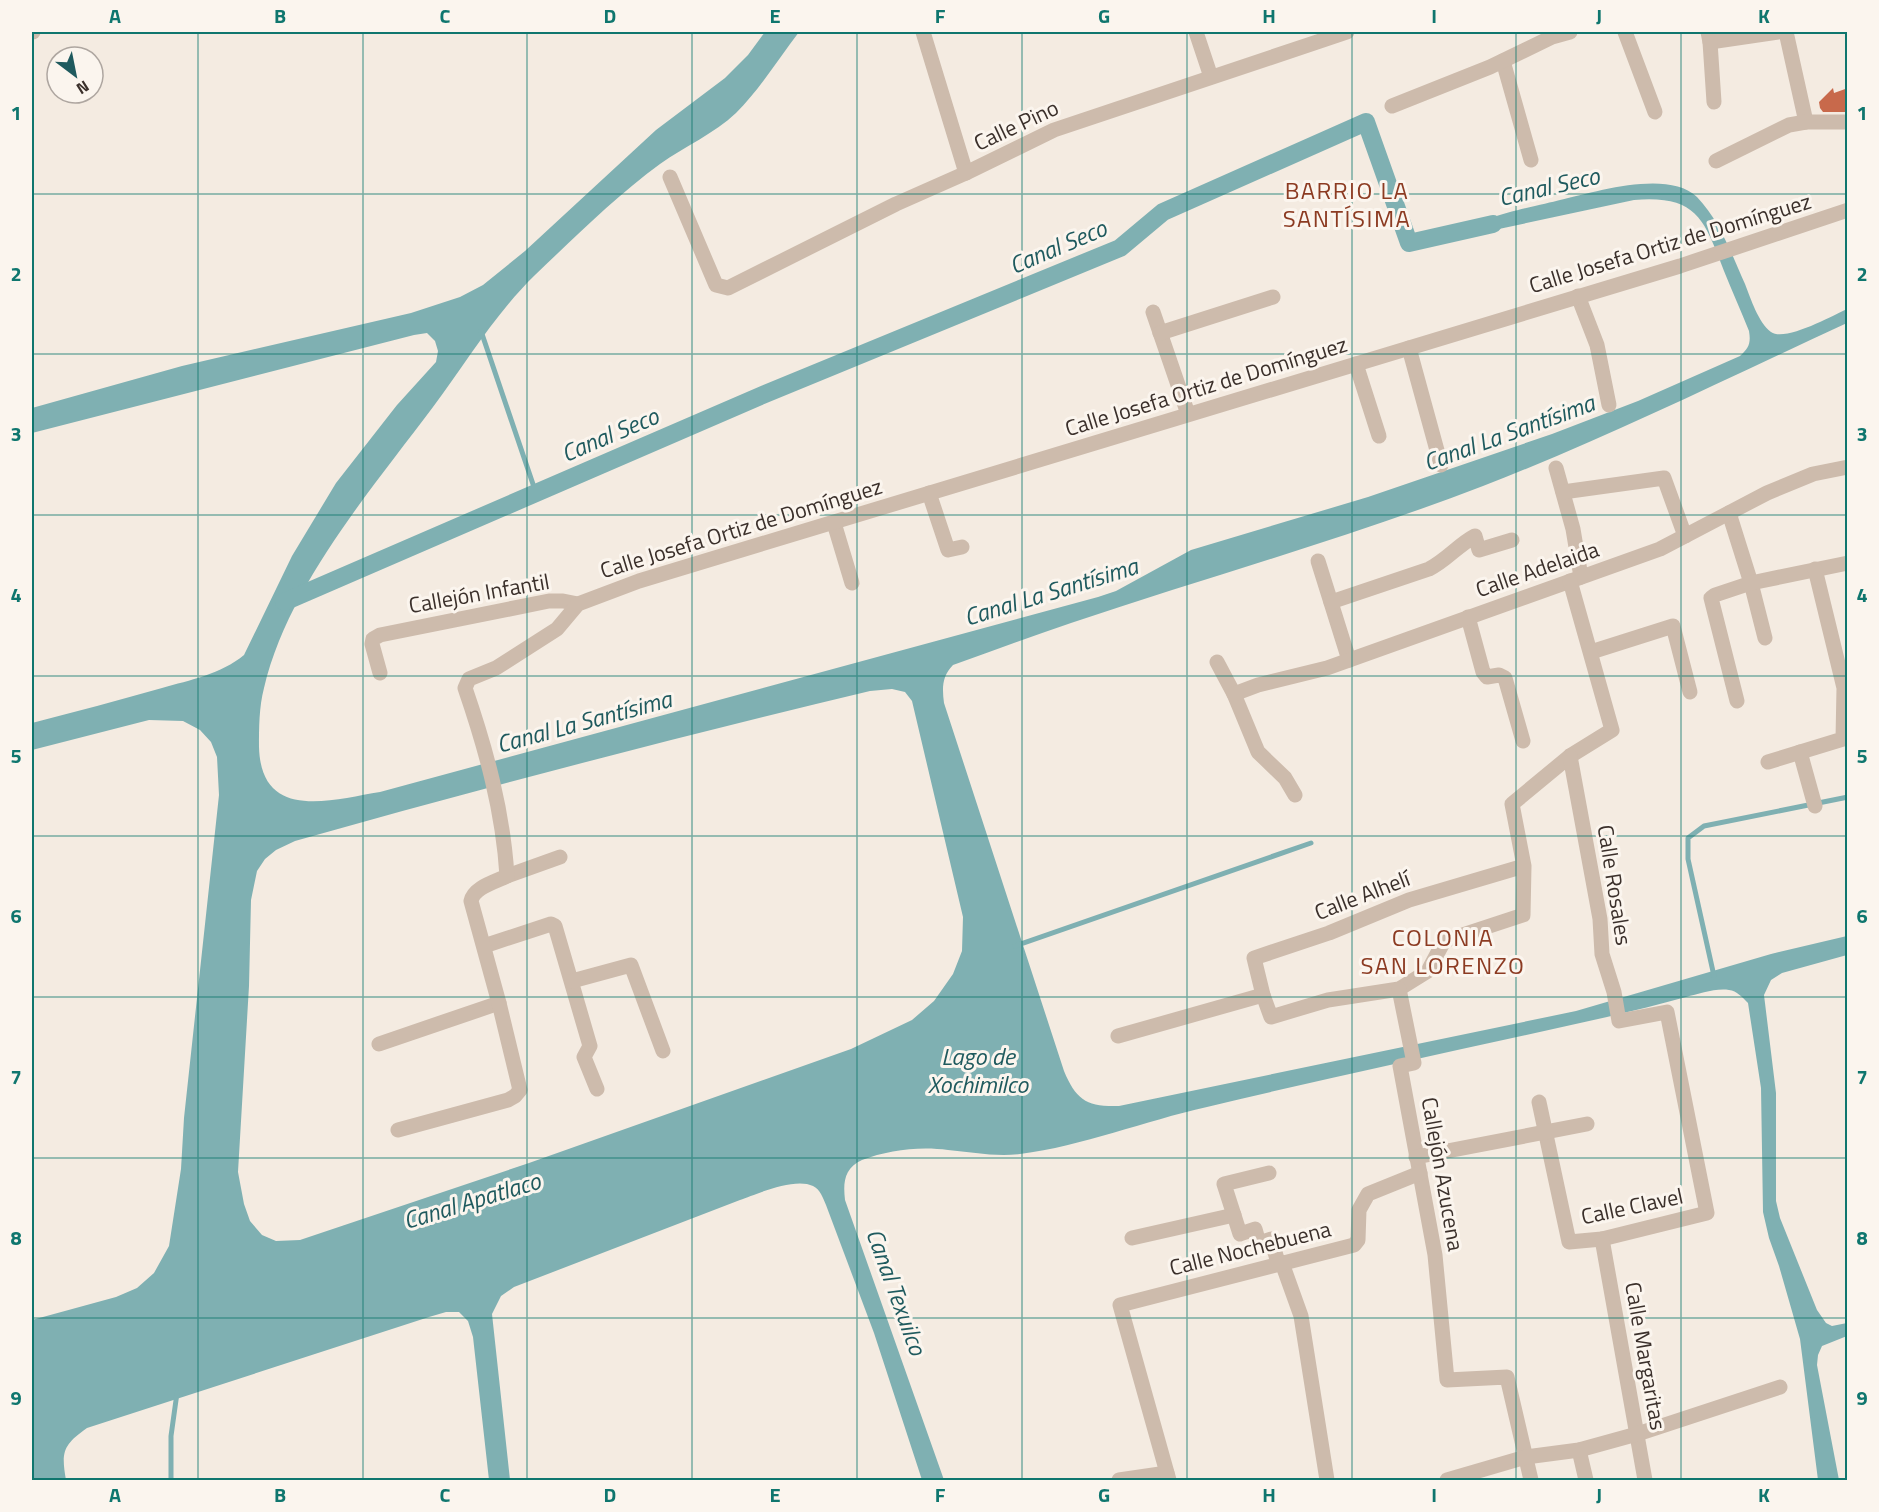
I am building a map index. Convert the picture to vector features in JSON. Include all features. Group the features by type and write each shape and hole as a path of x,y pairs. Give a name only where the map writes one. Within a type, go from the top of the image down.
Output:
{"street":[{"path":"923,32 966,173"},
{"path":"1196,32 1211,77"},
{"name":"Calle Pino","path":"670,177 716,285 728,288 896,204 966,173 1054,129 1211,77 1312,38 1347,32"},
{"path":"1392,106 1503,61 1550,34 1570,32"},
{"path":"1625,32 1655,112"},
{"path":"1714,102 1709,37 1778,32"},
{"path":"1786,32 1806,123"},
{"path":"1503,61 1531,160"},
{"path":"1716,161 1789,125 1848,122"},
{"name":"Calle Josefa Ortiz de Domínguez","path":"578,604 639,581 1743,246 1848,210"},
{"path":"1578,296 1597,345 1609,405"},
{"path":"1160,333 1274,297"},
{"path":"1153,312 1188,414"},
{"path":"1409,348 1441,465"},
{"path":"1356,364 1379,436"},
{"name":"Calle Adelaida","path":"1234,694 1257,685 1327,668 1660,549 1767,493 1813,474 1848,467"},
{"path":"1118,1036 1263,995 1271,1017 1328,1000 1399,989 1428,970 1444,942 1523,915 1524,866 1512,804 1570,756 1612,730 1591,652 1576,579 1573,529 1556,468"},
{"path":"1563,492 1664,478 1685,536"},
{"path":"929,493 948,550 962,547"},
{"path":"1729,513 1765,638"},
{"path":"834,523 852,584"},
{"path":"1331,602 1429,569 1439,564 1459,545 1475,536 1479,550 1512,540"},
{"path":"1318,561 1349,660"},
{"path":"1737,701 1712,598 1751,583 1848,563"},
{"path":"1768,762 1842,739 1844,688 1815,569"},
{"name":"Callejón Infantil","path":"380,673 372,644 373,639 380,635 549,601 578,604 557,629 516,656 469,680 465,688 483,742 497,801 504,839 507,876"},
{"path":"1468,617 1483,672 1487,677 1500,675 1505,678 1523,741"},
{"path":"1591,652 1673,626 1690,692"},
{"path":"1217,662 1234,694 1258,752 1285,778 1295,795"},
{"path":"1800,752 1815,806"},
{"name":"Calle Rosales","path":"1570,756 1600,919 1602,954 1614,992 1619,1019"},
{"path":"398,1130 508,1100 520,1090 471,901 473,895 507,876 560,857"},
{"name":"Calle Alhelí","path":"1263,995 1254,958 1329,933 1409,900 1524,866"},
{"path":"484,946 551,924 555,926 590,1046 584,1057 597,1089"},
{"path":"572,981 631,965 663,1051"},
{"name":"Callejón Azucena","path":"1399,989 1414,1060 1414,1063 1400,1066 1435,1255 1447,1380 1507,1377 1526,1457"},
{"path":"379,1044 499,1004"},
{"name":"Calle Clavel","path":"1545,1133 1569,1242 1602,1239 1707,1213 1667,1012 1619,1019"},
{"path":"1539,1102 1545,1133"},
{"path":"1416,1157 1587,1124"},
{"path":"1269,1173 1224,1184 1240,1234 1255,1229 1259,1243 1271,1239 1301,1316 1327,1480"},
{"name":"Calle Nochebuena","path":"1168,1477 1120,1305 1354,1245 1358,1240 1359,1210 1368,1194 1420,1173"},
{"path":"1132,1238 1234,1215"},
{"name":"Calle Margaritas","path":"1602,1239 1646,1480"},
{"path":"1448,1480 1526,1457 1579,1450 1637,1434 1780,1388"},
{"path":"1579,1450 1586,1480"},
{"path":"1526,1457 1531,1480"},
{"path":"1119,1480 1168,1477"}],"water":[{"name":"Lago de Xochimilco","path":"765,32 799,32 761,84 736,113 660,164 627,190 520,290 334,540 292,613 276,650 264,688 260,710 259,747 263,771 272,787 285,796 302,801 341,799 380,792 1098,597 1116,591 1191,550 1368,497 1552,434 1638,401 1740,356 1749,345 1749,331 1710,237 1695,214 1672,202 1655,199 1634,200 1480,233 1473,233 1471,229 1498,215 1611,188 1650,184 1684,189 1697,197 1719,227 1752,303 1766,328 1778,334 1787,334 1847,309 1847,323 1621,428 1483,486 1381,523 1071,623 953,665 944,682 944,703 1064,1071 1078,1095 1091,1103 1119,1106 1576,1011 1771,954 1847,936 1847,955 1782,973 1771,980 1764,995 1776,1093 1776,1201 1780,1218 1817,1310 1826,1323 1832,1326 1847,1323 1847,1336 1822,1346 1817,1365 1839,1480 1818,1480 1800,1339 1763,1212 1761,1088 1748,1003 1735,992 1724,990 1257,1095 1044,1150 1002,1155 915,1149 882,1154 856,1163 846,1177 845,1200 944,1480 922,1480 874,1333 824,1200 815,1187 796,1184 776,1187 740,1200 514,1287 501,1296 492,1314 510,1480 489,1480 473,1337 468,1321 459,1312 446,1312 87,1428 68,1445 64,1456 66,1480 32,1480 32,1320 116,1297 137,1288 154,1273 169,1246 181,1169 184,1118 219,795 217,757 211,742 200,730 183,721 149,720 32,750 32,723 205,676 235,662 244,655 292,556 336,483 397,405 436,362 438,351 435,341 427,333 414,335 32,433 32,408 182,366 411,313 460,297 483,285 525,251 656,130 725,78 748,55","holes":["892,689 905,692 912,701 963,917 962,951 953,974 934,1001 912,1020 851,1049 529,1163 300,1240 276,1241 262,1235 250,1221 238,1172 249,986 251,900 257,871 265,859 276,850 295,841 367,821 726,726 870,691"]}],"building":[{"path":"1833,88 1834,93 1848,88 1848,112 1823,112 1820,108 1819,102"}],"waterway":[{"name":"Canal Seco","path":"284,602 765,394 1120,248 1163,212 1366,122 1409,243 1493,224"},
{"path":"481,331 536,493"},
{"path":"1714,976 1688,859 1688,838 1704,826 1848,797"},
{"path":"1015,946 1311,843"},
{"path":"171,1480 171,1436 177,1393"}],"district":[{"name":"BARRIO LA SANTÍSIMA","path":"1347,205"},
{"name":"COLONIA SAN LORENZO","path":"1443,952"}],"water label":[{"name":"Canal La Santísima","path":"1509,433"},
{"name":"Canal La Santísima","path":"1051,592"},
{"name":"Canal La Santísima","path":"584,722"},
{"name":"Canal Apatlaco","path":"472,1201"},
{"name":"Canal Texuilco","path":"896,1292"}]}
